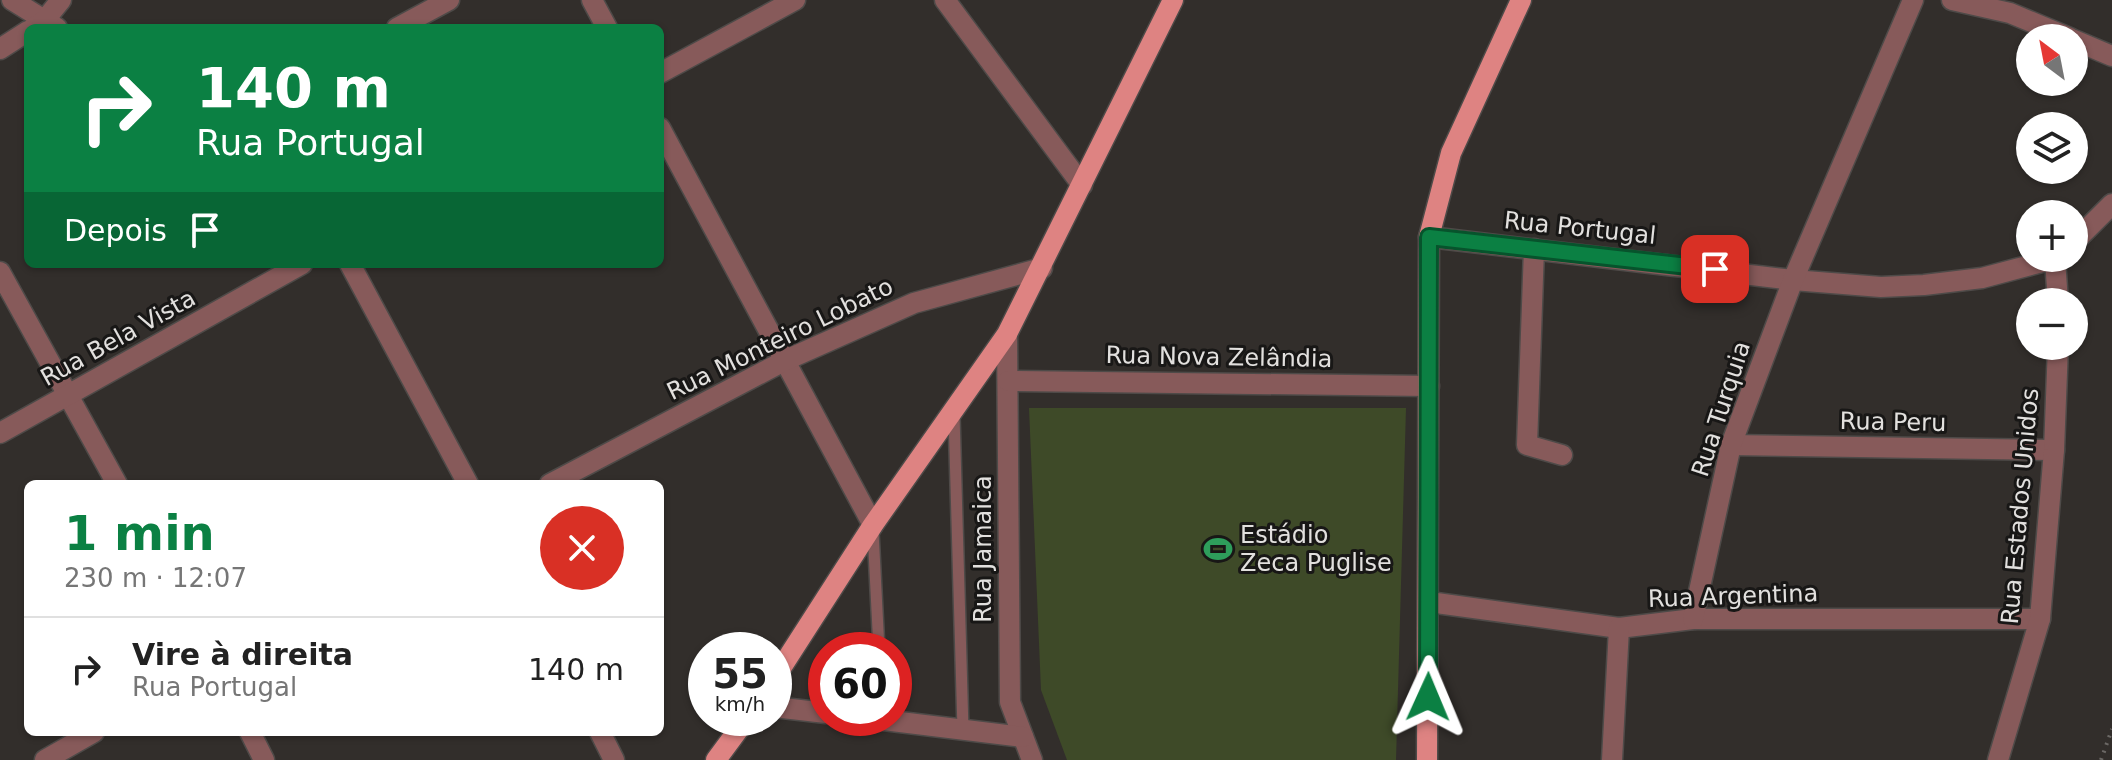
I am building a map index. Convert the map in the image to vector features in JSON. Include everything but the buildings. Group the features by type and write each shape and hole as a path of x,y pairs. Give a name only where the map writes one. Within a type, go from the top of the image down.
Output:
{"main road":[{"path":"792,651 873,525 1007,334 1173,0"},
{"path":"1427,760 1429,237 1451,153 1521,0"},
{"path":"716,760 734,736"}],"street":[{"path":"12,0 37,24"},
{"path":"42,24 61,0"},
{"path":"404,24 449,0"},
{"path":"592,0 605,24"},
{"path":"664,71 795,0"},
{"path":"945,0 1082,185"},
{"name":"Rua Turquia","path":"1693,619 1731,445 1793,280 1913,0"},
{"path":"1952,0 2010,13 2036,24"},
{"path":"0,49 24,36"},
{"path":"2088,46 2112,56"},
{"path":"664,135 873,525"},
{"path":"2088,228 2112,204"},
{"name":"Rua Portugal","path":"1429,237 1793,280 1881,287 1982,278 2016,269"},
{"path":"1534,249 1527,445 1562,455"},
{"name":"Rua Bela Vista","path":"0,433 295,268"},
{"path":"352,268 466,480"},
{"name":"Rua Monteiro Lobato","path":"558,480 786,360 914,303 1042,268"},
{"path":"0,272 115,480"},
{"name":"Rua Jamaica","path":"1007,334 1010,702 1032,760"},
{"name":"Rua Estados Unidos","path":"1998,760 2040,619 2054,450 2057,360"},
{"name":"Rua Nova Zelândia","path":"1008,381 1429,386"},
{"name":"Rua Peru","path":"1731,445 2054,450"},
{"name":"Rua Argentina","path":"1429,602 1619,628 1693,619 2040,619"},
{"path":"1612,760 1619,628"},
{"path":"912,723 1023,737"},
{"path":"45,760 87,736"},
{"path":"252,736 264,760"},
{"path":"602,736 614,760"}],"lane":[{"path":"954,410 963,730"},
{"path":"873,525 878,632"}],"path":[{"path":"2101,760 2112,729"}],"green space":[{"name":"Estádio Zeca Puglise","path":"1029,408 1406,408 1396,760 1067,760 1041,690"}],"place":[{"name":"Estádio Zeca Puglise","path":"1218,549"}],"route":[{"path":"1428,697 1429,237 1715,269"}]}
